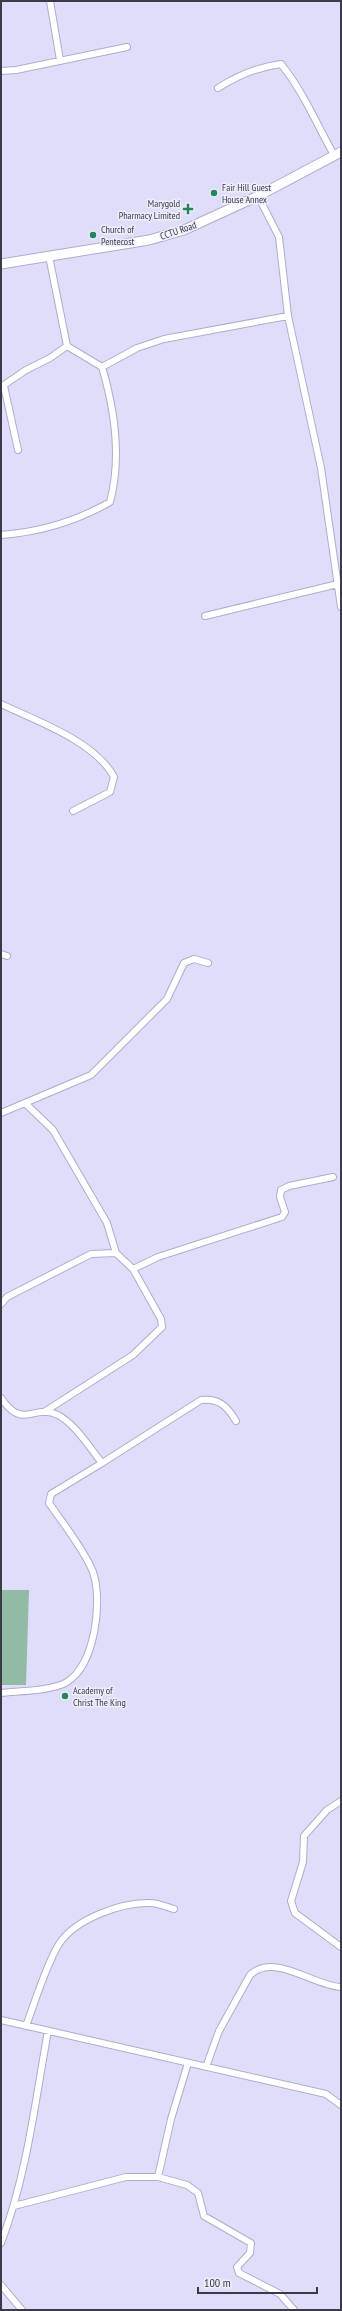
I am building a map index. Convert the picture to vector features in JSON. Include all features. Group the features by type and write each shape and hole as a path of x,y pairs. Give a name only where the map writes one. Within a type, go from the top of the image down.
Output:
{"street":[{"path":"50,1 60,60"},
{"path":"1,71 16,70 126,47"},
{"path":"218,88 245,72 263,66 281,64 290,74 338,154"},
{"name":"CCTU Road","path":"1,264 149,240 177,232 258,196 338,154"},
{"path":"258,196 279,237 288,316 321,468 341,607"},
{"path":"1,535 57,527 110,502 116,479 116,449 111,403 102,367 67,346 49,256"},
{"path":"102,367 137,348 164,339 288,316"},
{"path":"18,450 3,386 21,373 50,358 67,346"},
{"path":"206,616 338,584"},
{"path":"1,704 76,741 108,766 114,777 110,792 74,811"},
{"path":"1,1113 91,1075 167,1000 184,963 194,959 208,963"},
{"path":"25,1103 53,1130 107,1223 116,1253 133,1269 161,1319 162,1327 133,1355 44,1412"},
{"path":"133,1269 158,1257 282,1217 285,1212 280,1197 281,1190 289,1186 333,1177"},
{"path":"1,1304 7,1297 91,1254 116,1253"},
{"path":"1,1398 13,1412 20,1416 44,1412 57,1414 68,1423 102,1463"},
{"path":"1,1694 55,1686 67,1682 78,1672 87,1657 93,1639 98,1603 93,1571 49,1503 48,1498 51,1494 201,1400 209,1399 223,1404 236,1421"},
{"path":"341,1801 327,1810 304,1836 303,1862 291,1901 292,1908 295,1913 341,1947"},
{"path":"26,2026 59,1944 69,1932 91,1918 126,1904 152,1903 174,1909"},
{"path":"206,2067 219,2030 250,1975 256,1970 263,1967 291,1971 324,1985 341,1987"},
{"path":"1,2020 326,2094 341,2105"},
{"path":"1,2243 14,2206 25,2160 48,2031"},
{"path":"158,2177 171,2119 188,2063"},
{"path":"14,2206 126,2177 158,2177 195,2189 201,2198 204,2216 249,2241 252,2249 239,2263 238,2274 280,2294 294,2310"},
{"path":"1,2286 22,2310"}],"green space":[{"path":"1,1590 29,1590 26,1685 1,1685"}],"place":[{"name":"Fair Hill Guest House Annex","path":"214,193"},
{"name":"Marygold Pharmacy Limited","path":"188,209"},
{"name":"Church of Pentecost","path":"93,235"},
{"name":"Academy of Christ The King","path":"65,1696"}]}
